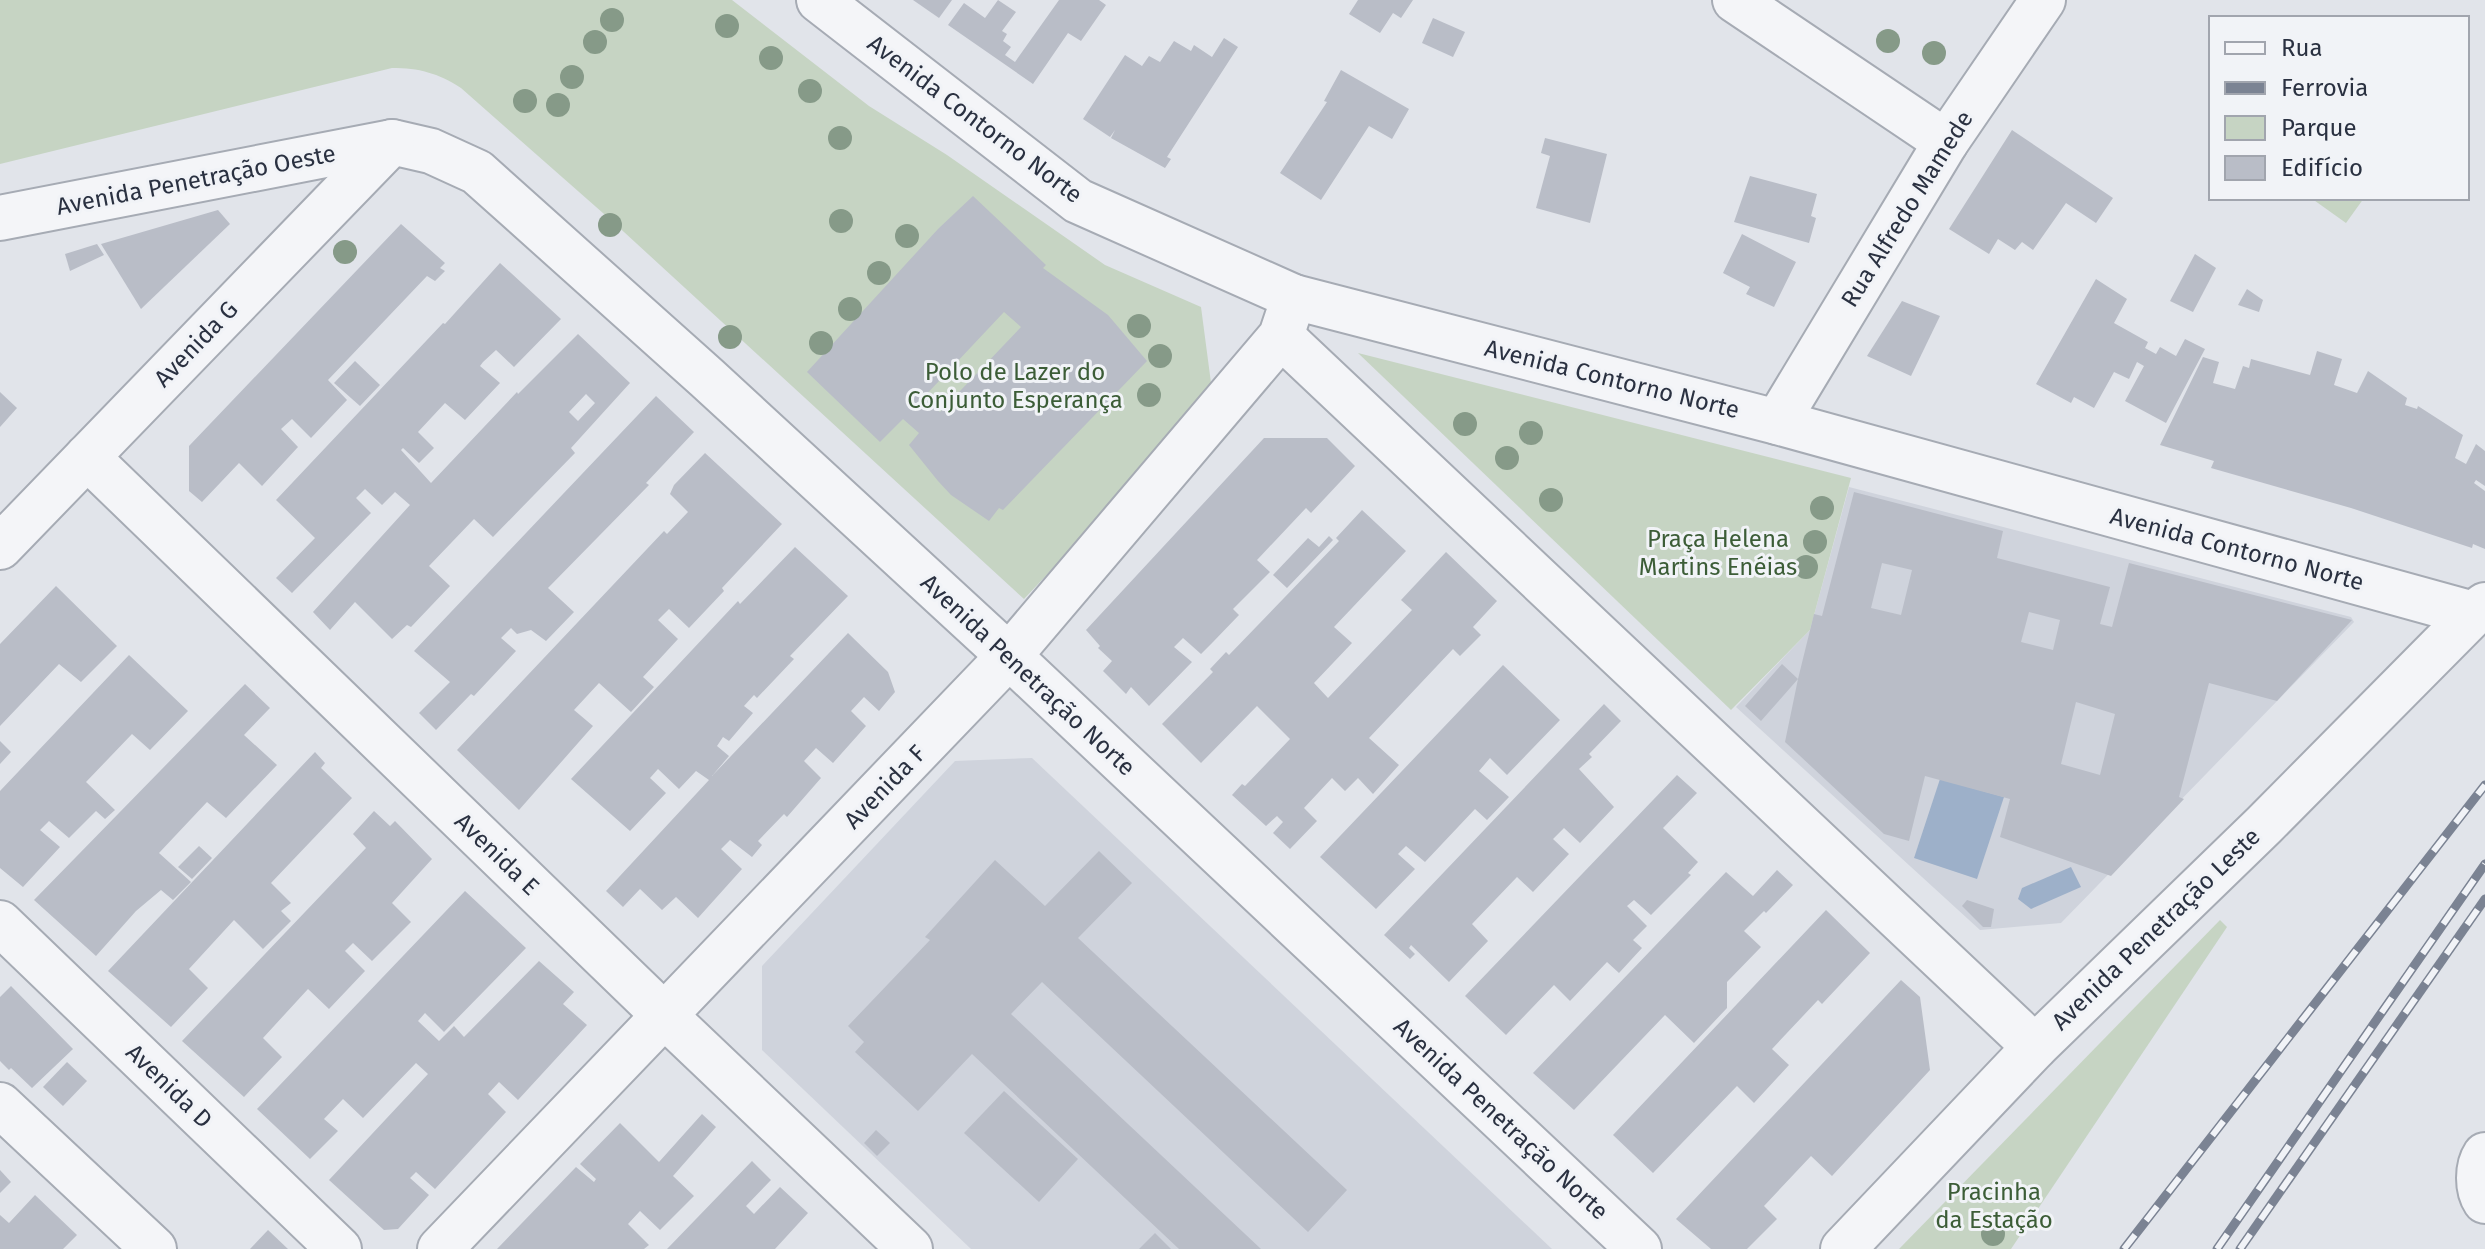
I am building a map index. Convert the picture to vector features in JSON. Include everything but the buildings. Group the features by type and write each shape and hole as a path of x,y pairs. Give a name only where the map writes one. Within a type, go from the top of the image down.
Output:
{"street":[{"name":"Avenida Contorno Norte","path":"819,0 1078,201 1287,316 1777,422 2479,610"},
{"path":"1735,0 1946,142"},
{"name":"Rua Alfredo Mamede","path":"1777,422 1946,142 2043,0"},
{"name":"Avenida Penetração Oeste","path":"0,218 392,142"},
{"name":"Avenida G","path":"0,547 392,142"},
{"name":"Avenida Penetração Norte","path":"392,142 431,151 477,172 1009,656 1639,1249"},
{"name":"Avenida F","path":"440,1249 1009,656 1287,316"},
{"path":"1287,316 2035,1047"},
{"name":"Avenida E","path":"87,457 910,1249"},
{"name":"Avenida Penetração Leste","path":"1843,1249 2035,1047 2264,825 2479,610"},
{"name":"Avenida D","path":"0,923 339,1249"},
{"path":"0,1105 154,1249"}],"shaded area":[{"path":"1849,487 2351,617 2354,622 2061,923 1980,930 1736,707 1810,630"},
{"path":"1032,758 1552,1249 971,1249 762,1050 762,966 955,761"}],"green space":[{"name":"Polo de Lazer do Conjunto Esperança","path":"0,0 732,0 869,106 947,155 1105,265 1201,307 1213,398 1024,599 612,221 453,83 428,72 392,68 0,164"},
{"path":"2314,200 2363,200 2346,223"},
{"name":"Praça Helena Martins Enéias","path":"1358,353 1851,478 1810,630 1731,710"},
{"name":"Pracinha da Estação","path":"2220,920 2227,927 2011,1249 1899,1249"}],"water":[{"path":"1940,779 2004,797 1977,879 1914,858"},
{"path":"2071,867 2081,887 2031,909 2018,899 2022,888"}],"railway":[{"path":"2124,1249 2485,785"},
{"path":"2217,1249 2485,864"},
{"path":"2240,1249 2485,899"}]}
